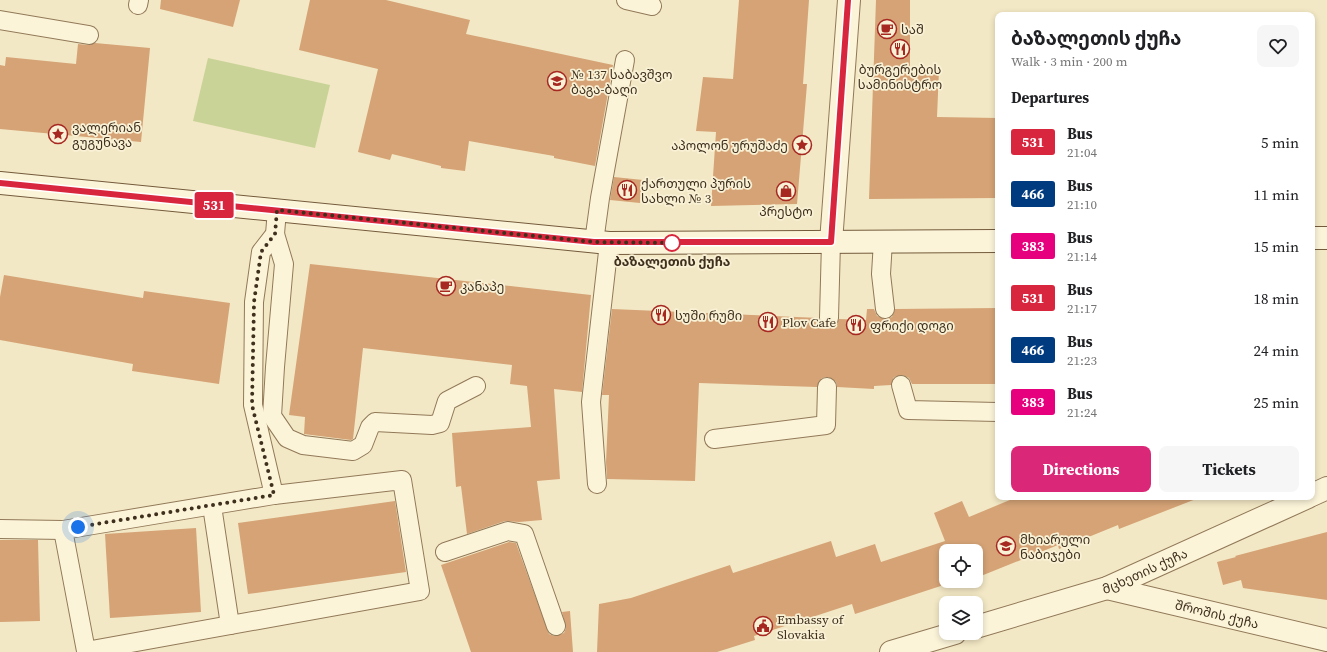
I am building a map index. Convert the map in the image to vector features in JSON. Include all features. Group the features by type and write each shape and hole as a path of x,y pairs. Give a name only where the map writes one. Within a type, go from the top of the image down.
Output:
{"street":[{"path":"831,242 848,0"},
{"path":"0,183 601,242 995,241"},
{"path":"1315,238 1327,238"},
{"path":"1315,494 1327,488"},
{"name":"მცხეთის ქუჩა","path":"983,625 1107,588 1301,500"},
{"name":"შროშის ქუჩა","path":"1107,588 1327,640"},
{"path":"891,652 939,638"}],"lane":[{"path":"626,0 652,6"},
{"path":"0,20 89,35"},
{"path":"597,484 591,402 601,242 599,203 625,60"},
{"path":"277,210 275,234 284,264 272,416 287,438 303,445 353,450 364,445 370,427 375,422 432,424 440,422 447,400 476,386"},
{"path":"274,495 252,405 254,302 261,252 275,234"},
{"path":"829,318 831,242"},
{"path":"883,242 881,274 885,310"},
{"path":"901,384 908,410 995,412"},
{"path":"714,438 826,424 827,387"},
{"path":"0,529 63,530 274,495 402,480 420,591 86,651 63,530"},
{"path":"212,506 230,625"},
{"path":"445,552 508,531 524,534 556,626"}],"green space":[{"path":"208,58 330,85 315,148 193,121"}],"building":[{"path":"161,0 240,0 233,27 160,9"},
{"path":"310,0 386,0 470,20 466,34 613,65 595,166 554,158 554,156 469,141 465,171 441,168 441,166 392,154 390,160 358,152 378,69 299,50"},
{"path":"739,0 809,0 803,84 807,84 797,204 711,206 716,132 696,131 703,77 733,79"},
{"path":"876,0 910,0 910,69 939,70 937,117 995,118 995,198 869,199"},
{"path":"95,43 150,48 141,142 0,129 0,65 5,66 6,57 76,64 78,44 88,45"},
{"path":"614,177 643,180 640,203 610,200"},
{"path":"310,264 591,295 582,392 554,389 560,479 537,481 542,520 519,522 505,521 467,534 461,486 456,487 452,433 531,427 527,386 510,384 512,365 363,348 353,439 304,434 305,417 289,415"},
{"path":"4,275 143,298 144,291 230,303 219,384 132,371 133,364 0,340 0,297"},
{"path":"995,308 995,384 912,384 909,378 903,375 894,377 891,385 874,386 874,389 837,387 836,382 828,377 822,378 817,387 699,383 695,481 607,479 606,462 609,395 602,395 612,309 819,318 823,327 829,328 834,327 839,319 866,320 867,309 874,309 877,316 886,319 892,317 895,309"},
{"path":"1010,500 1193,500 1119,529 1118,525 1059,549 1058,545 983,575 983,544 939,544 939,587 855,614 852,604 754,636 755,640 717,652 597,652 599,604 631,598 730,565 733,573 831,541 836,557 875,544 881,562 945,541 934,513 962,501 969,517"},
{"path":"395,501 406,572 248,594 238,523"},
{"path":"196,528 201,612 110,618 105,534"},
{"path":"1327,532 1327,600 1243,588 1241,580 1223,585 1217,562"},
{"path":"0,540 38,540 40,621 0,622"},
{"path":"509,542 516,543 549,634 554,636 564,633 566,628 562,612 570,611 573,652 471,652 441,565"}],"bus line":[{"name":"531","path":"0,183 594,242 831,242 845,71 848,0"}],"place":[{"name":"საშ","path":"887,29"},
{"name":"ბურგერების სამინისტრო","path":"900,49"},
{"name":"№ 137 საბავშვო ბაგა-ბაღი","path":"557,81"},
{"name":"ვალერიან გუგუნავა","path":"58,134"},
{"name":"აპოლონ ურუშაძე","path":"802,145"},
{"name":"ქართული პურის სახლი № 3","path":"627,190"},
{"name":"პრესტო","path":"786,191"},
{"name":"ბაზალეთის ქუჩა","path":"672,243"},
{"name":"კანაპე","path":"446,286"},
{"name":"სუში რუმი","path":"661,315"},
{"name":"Plov Cafe","path":"768,322"},
{"name":"ფრიქი დოგი","path":"856,325"},
{"name":"მხიარული ნაბიჯები","path":"1006,546"},
{"name":"Embassy of Slovakia","path":"763,626"}],"route":[{"path":"78,527 274,495 252,405 254,302 261,252 275,234 277,210 433,227 594,242 672,243"}]}
